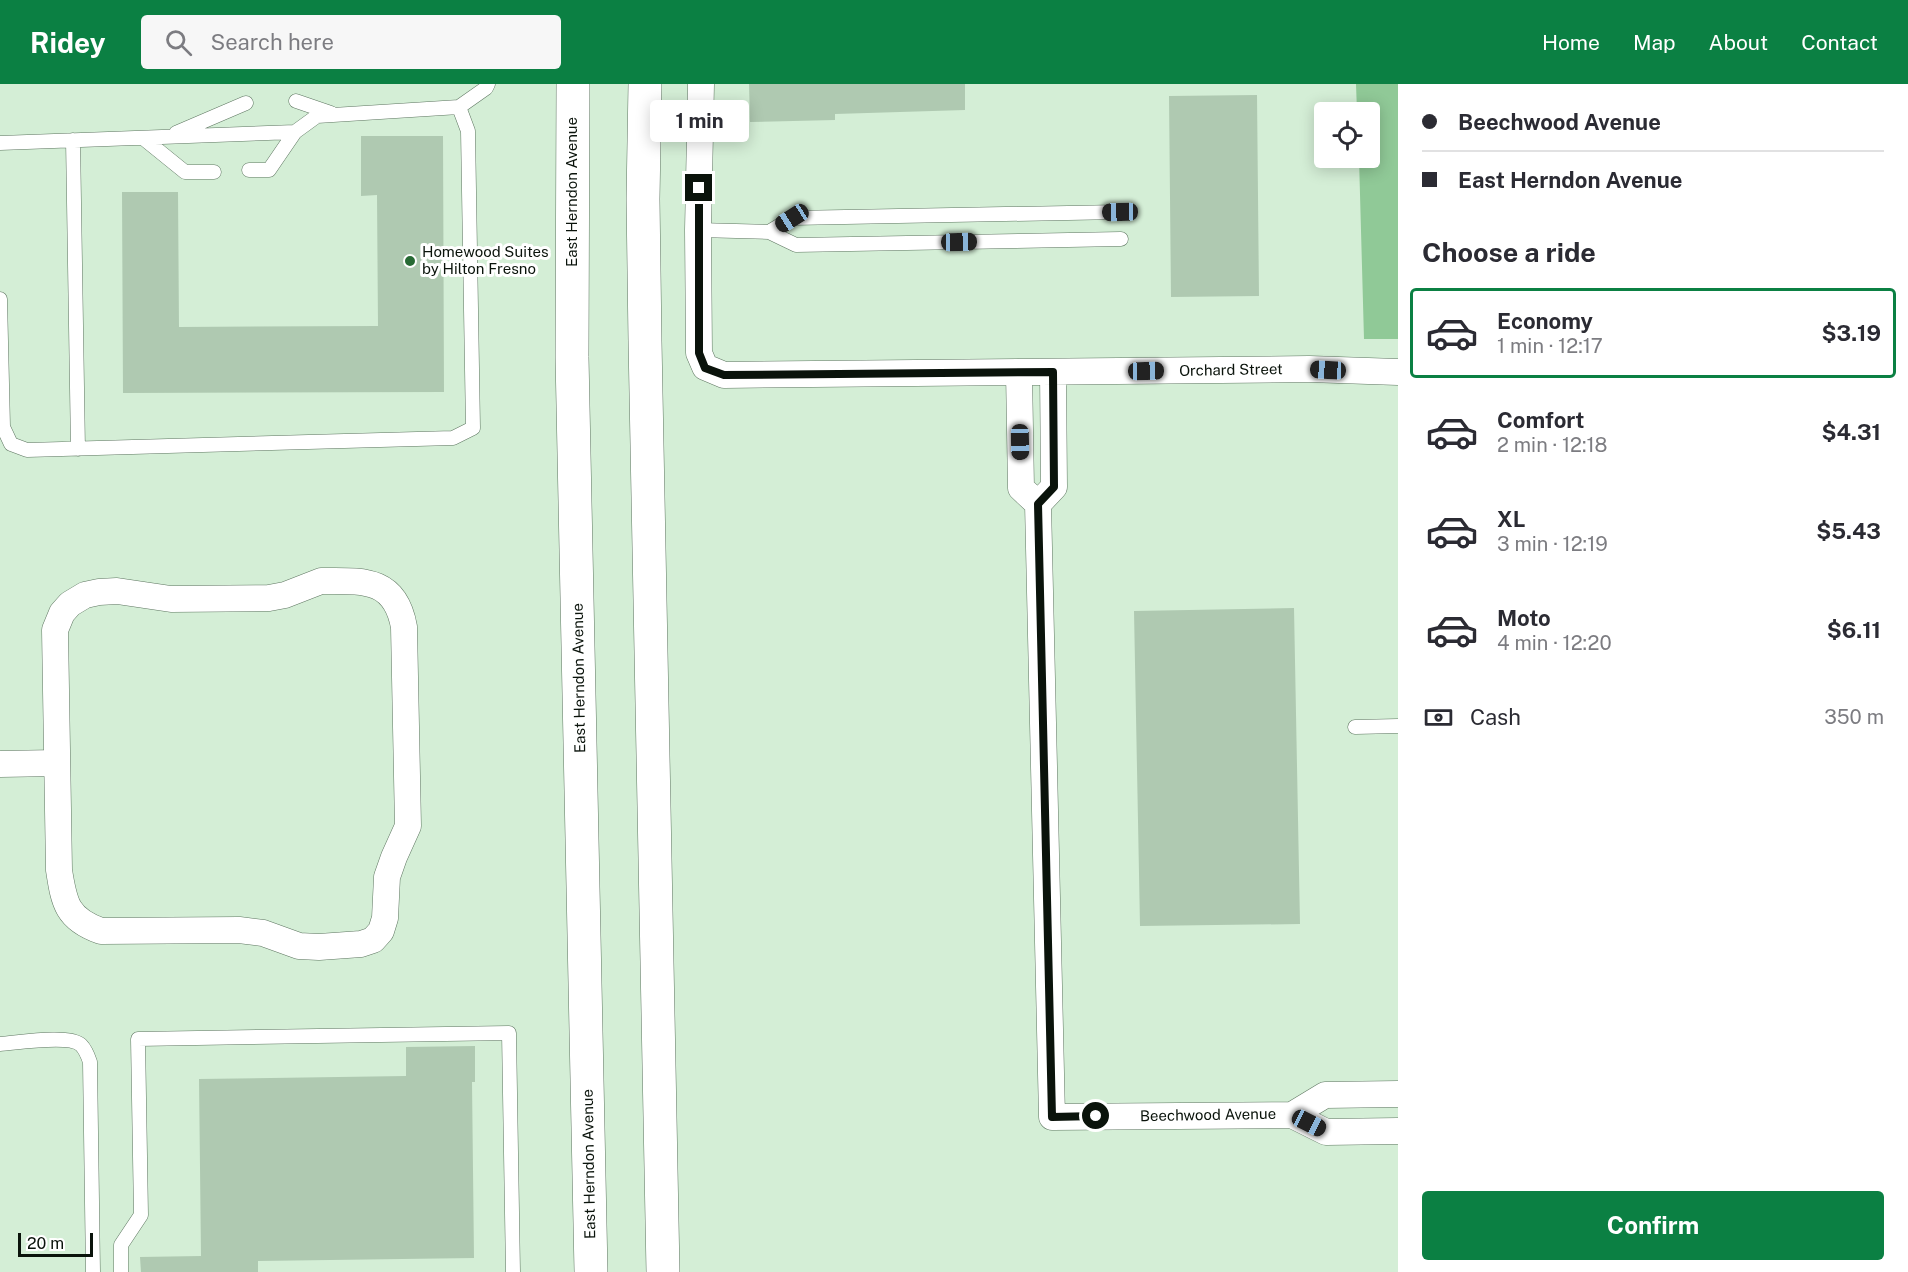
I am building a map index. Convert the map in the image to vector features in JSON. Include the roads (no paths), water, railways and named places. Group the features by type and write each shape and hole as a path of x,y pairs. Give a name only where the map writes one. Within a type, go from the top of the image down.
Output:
{"main road":[{"name":"East Herndon Avenue","path":"573,84 572,357 591,1272"},
{"path":"645,84 645,353 663,1272"}],"street":[{"path":"698,230 700,84"},
{"name":"Orchard Street","path":"698,230 699,353 705,368 724,375 1309,369 1398,372"},
{"path":"1019,372 1021,488 1038,504 1054,487 1053,372"},
{"name":"Beechwood Avenue","path":"1038,504 1052,1117 1292,1115 1326,1132 1398,1131"},
{"path":"321,581 366,581 383,588 394,597 401,611 404,627 408,826 387,878 385,918 381,931 372,940 361,944 320,948 299,945 263,933 239,930 109,932 85,926 71,914 63,895 59,870 56,763 55,630 62,613 70,604 85,595 117,591 171,599 269,598 285,595 321,581"},
{"path":"0,764 56,763"},
{"name":"Beechwood Avenue","path":"1292,1115 1325,1095 1398,1094"}],"lane":[{"path":"249,170 269,170 295,132 317,116 459,106 488,84"},
{"path":"296,101 339,115"},
{"path":"168,137 246,103"},
{"path":"0,299 3,427 10,444 27,450 453,438 473,428 468,131 459,106"},
{"path":"0,143 295,132"},
{"path":"143,138 184,172 214,172"},
{"path":"73,140 78,449"},
{"path":"769,232 792,218 1120,212"},
{"path":"698,230 769,232 796,245 1121,239"},
{"path":"1355,727 1398,726"},
{"path":"121,1272 121,1245 141,1215 138,1039 509,1033 513,1272"},
{"path":"0,1044 68,1040 80,1043 86,1052 90,1062 93,1272"}],"place":[{"name":"Homewood Suites by Hilton Fresno","path":"410,261"}]}
